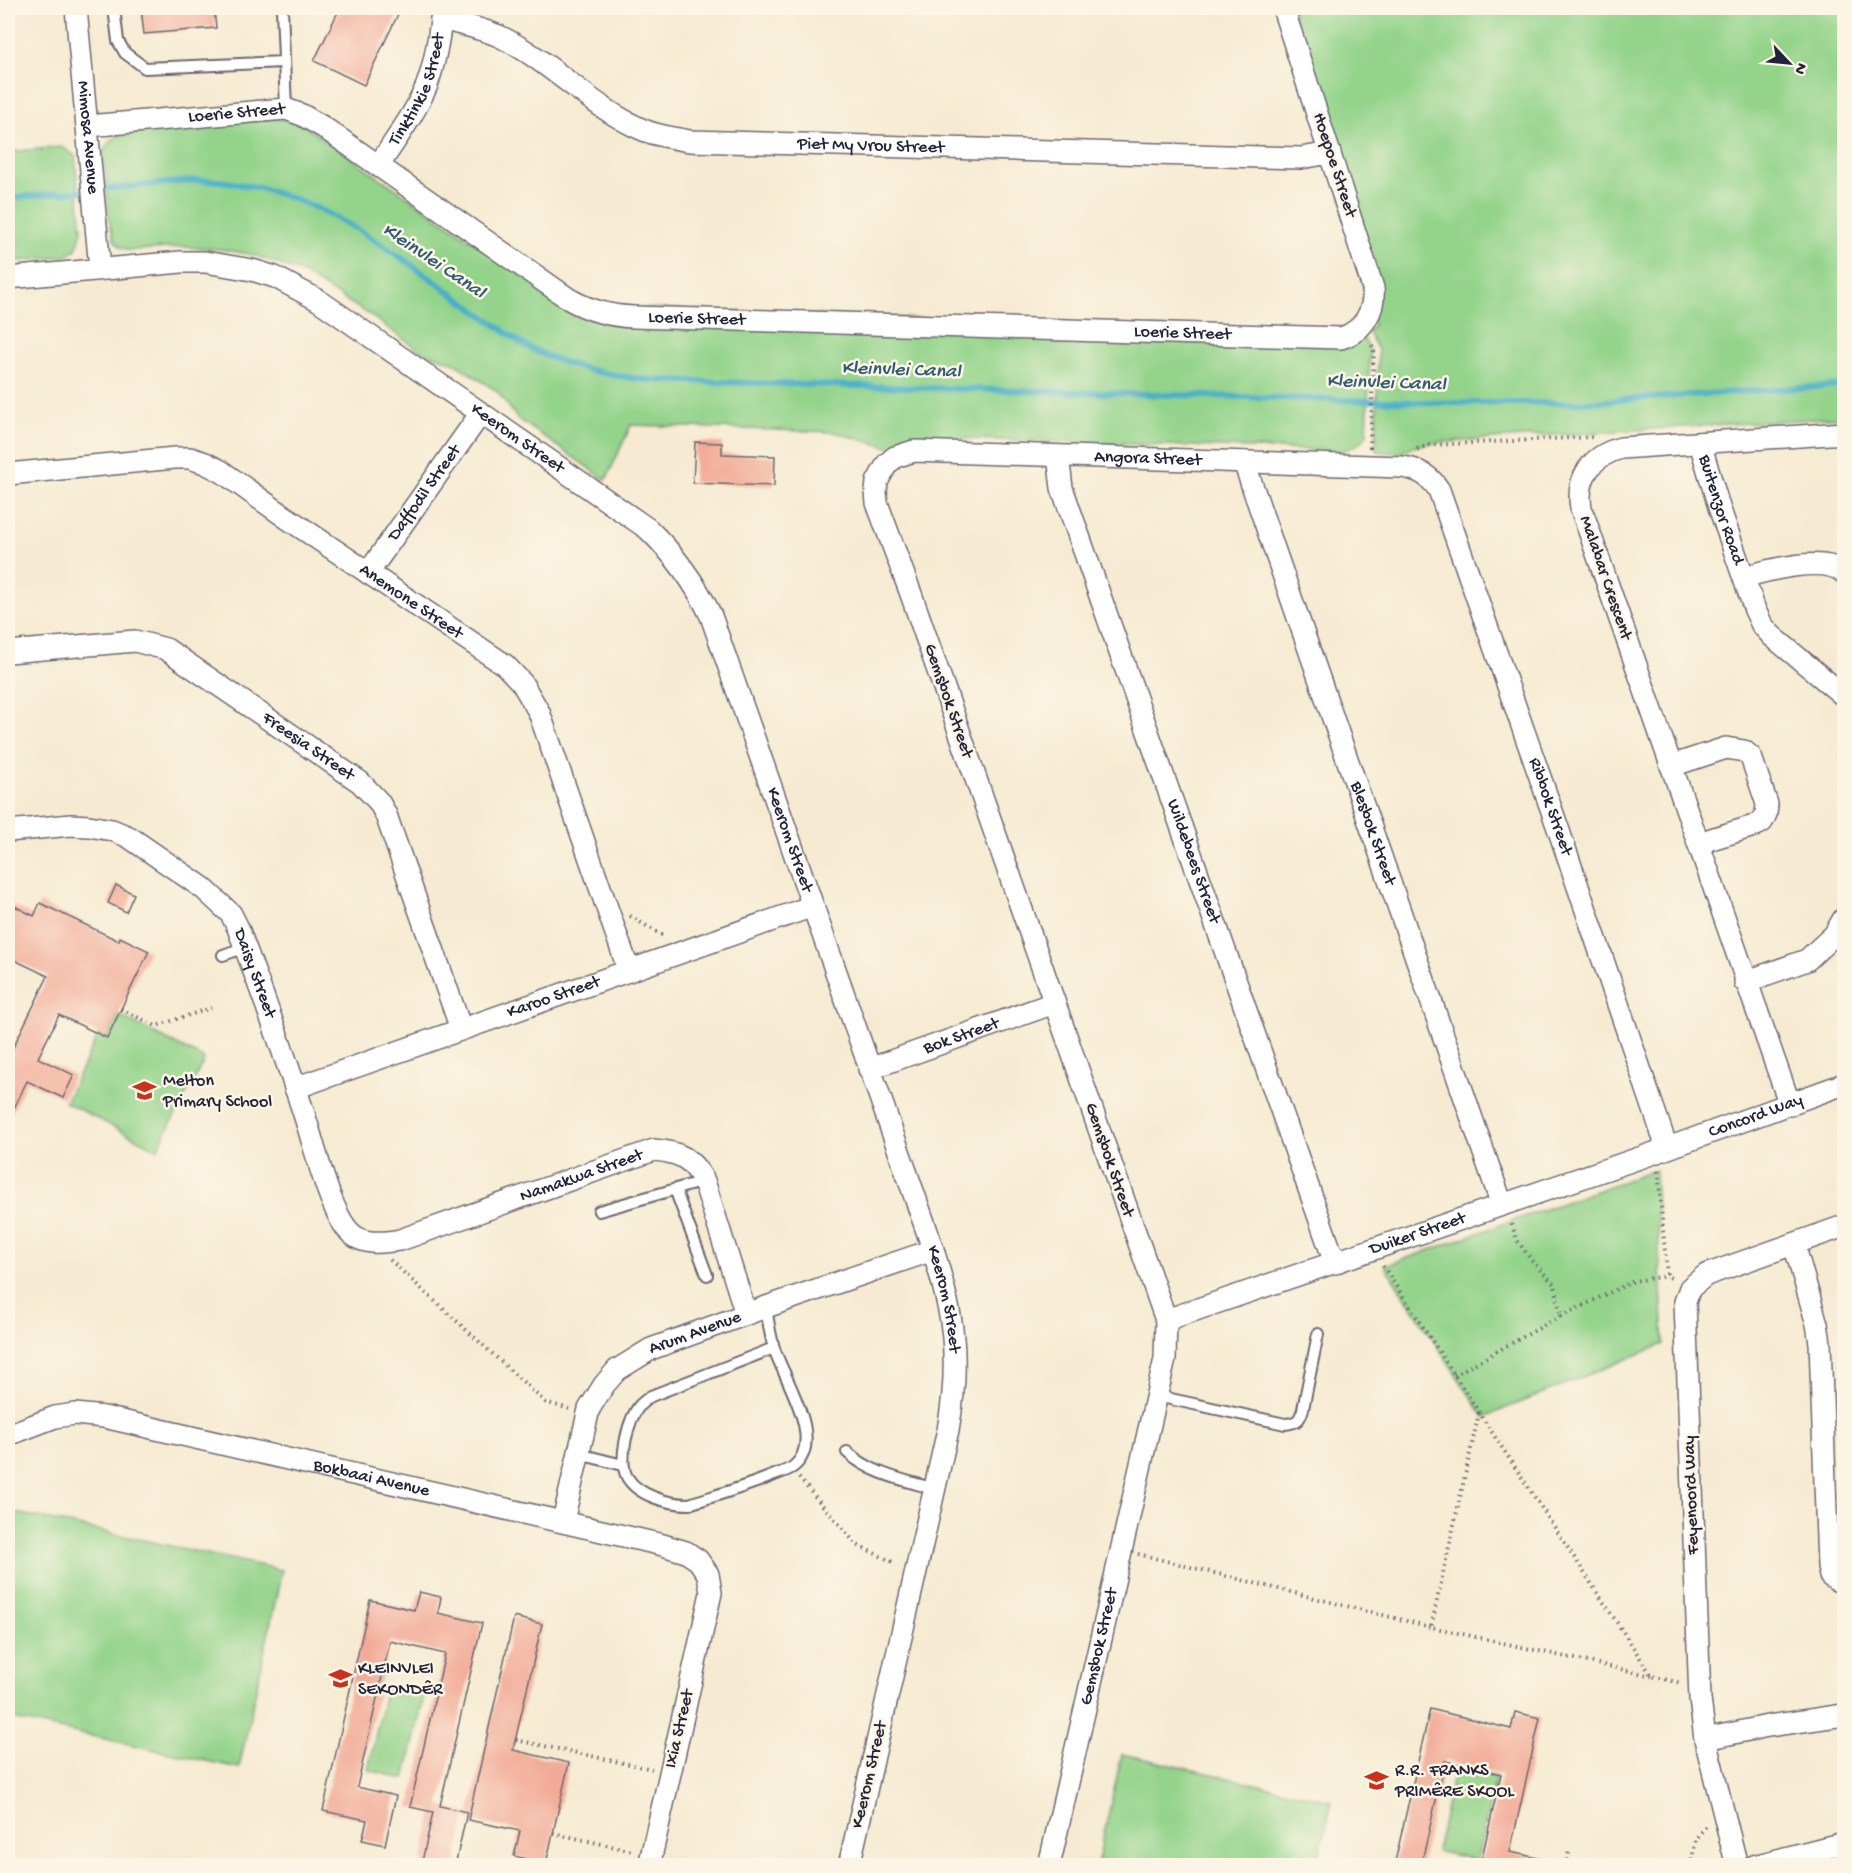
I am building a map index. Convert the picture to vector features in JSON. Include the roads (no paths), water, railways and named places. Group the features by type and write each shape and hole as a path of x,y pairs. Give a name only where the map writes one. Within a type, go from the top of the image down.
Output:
{"street":[{"name":"Mimosa Avenue","path":"76,8 100,269"},
{"name":"Hoepoe Street","path":"1283,8 1373,288 1372,306 1364,323"},
{"name":"Piet My Vrou Street","path":"442,13 498,36 518,47 623,120 643,130 690,141 1301,158 1330,153"},
{"name":"Tinktinkie Street","path":"379,165 426,87 436,51 442,13"},
{"name":"Loerie Street","path":"87,126 286,109 323,127 569,299 593,310 613,315 1335,338 1353,333 1364,323"},
{"name":"Keerom Street","path":"8,278 181,262 237,266 275,277 318,300 648,529 678,560 692,579 711,616 933,1250 948,1299 954,1337 956,1367 954,1397 849,1866"},
{"name":"Daffodil Street","path":"368,573 482,413"},
{"name":"Malabar Crescent","path":"1790,1105 1745,982 1581,508 1580,490 1585,473 1592,464 1610,451 1621,448 1845,433"},
{"name":"Buitenzor Road","path":"1700,443 1719,507 1762,625 1772,636 1845,696"},
{"name":"Angora Street","path":"881,472 895,457 914,451 1402,467 1422,472"},
{"name":"Wildebees Street","path":"1058,456 1062,488 1335,1263"},
{"name":"Anemone Street","path":"8,474 175,458 197,460 221,471 505,665 527,690 539,712 629,971"},
{"name":"Blesbok Street","path":"1244,462 1502,1205"},
{"name":"Gemsbok Street","path":"881,472 877,482 877,503 1166,1320 1165,1359 1049,1866"},
{"name":"Ribbok Street","path":"1422,472 1439,490 1559,831 1662,1150"},
{"name":"Buitenzor Road","path":"1745,577 1784,567 1833,566 1845,573"},
{"name":"Freesia Street","path":"8,652 135,641 166,649 360,782 371,792 386,815 461,1029"},
{"path":"1671,766 1726,748 1744,751 1751,757 1767,804 1762,822 1698,843"},
{"name":"Daisy Street","path":"8,831 71,825 112,830 129,837 220,902 231,914 246,947 339,1216 349,1232 379,1243"},
{"name":"Karoo Street","path":"296,1088 813,906"},
{"path":"1745,982 1807,960 1834,935 1845,918"},
{"name":"Bok Street","path":"869,1069 1054,1003"},
{"name":"Concord Way","path":"1662,1150 1845,1084"},
{"name":"Namakwa Street","path":"379,1243 400,1240 654,1150 670,1151 683,1156 696,1167 705,1181 756,1310"},
{"name":"Duiker Street","path":"1166,1320 1662,1150"},
{"path":"1845,1226 1794,1244 1817,1324 1820,1343 1828,1566 1830,1576 1845,1582"},
{"name":"Feyenoord Way","path":"1737,1866 1705,1739 1701,1700 1685,1310 1690,1288 1706,1275 1794,1244"},
{"name":"Arum Avenue","path":"563,1521 589,1409 604,1384 617,1370 651,1349 756,1310 933,1250"},
{"name":"Bokbaai Avenue","path":"8,1435 55,1417 75,1414 104,1417 563,1521 686,1552 698,1560 708,1574 711,1593"},
{"name":"Ixia Street","path":"650,1860 711,1593"},
{"path":"1705,1739 1768,1726 1845,1715"},
{"path":"1754,1866 1845,1843"}],"lane":[{"path":"114,8 118,40 124,53 145,68 284,62"},
{"path":"282,8 286,109"},
{"path":"223,955 246,947"},
{"path":"599,1211 705,1181"},
{"path":"675,1189 706,1275"},
{"path":"756,1310 774,1348 803,1419 806,1434 805,1448 800,1460 791,1468 762,1480 689,1504 659,1500 633,1485 626,1476 623,1465 627,1433 639,1406 651,1396 774,1348"},
{"path":"1157,1396 1285,1424 1295,1423 1301,1418 1318,1334"},
{"path":"847,1452 857,1461 872,1469 935,1489"},
{"path":"579,1454 623,1465"}],"waterway":[{"name":"Kleinvlei Canal","path":"8,198 200,180 240,184 278,193 313,207 379,243 528,347 588,370 650,380 1452,403 1572,403 1844,385"}],"place":[{"name":"Melton Primary School","path":"145,1091"},
{"name":"KLEINVLEI SEKONDÊR","path":"340,1679"},
{"name":"R.R. FRANKS PRIMÊRE SKOOL","path":"1377,1781"}]}
